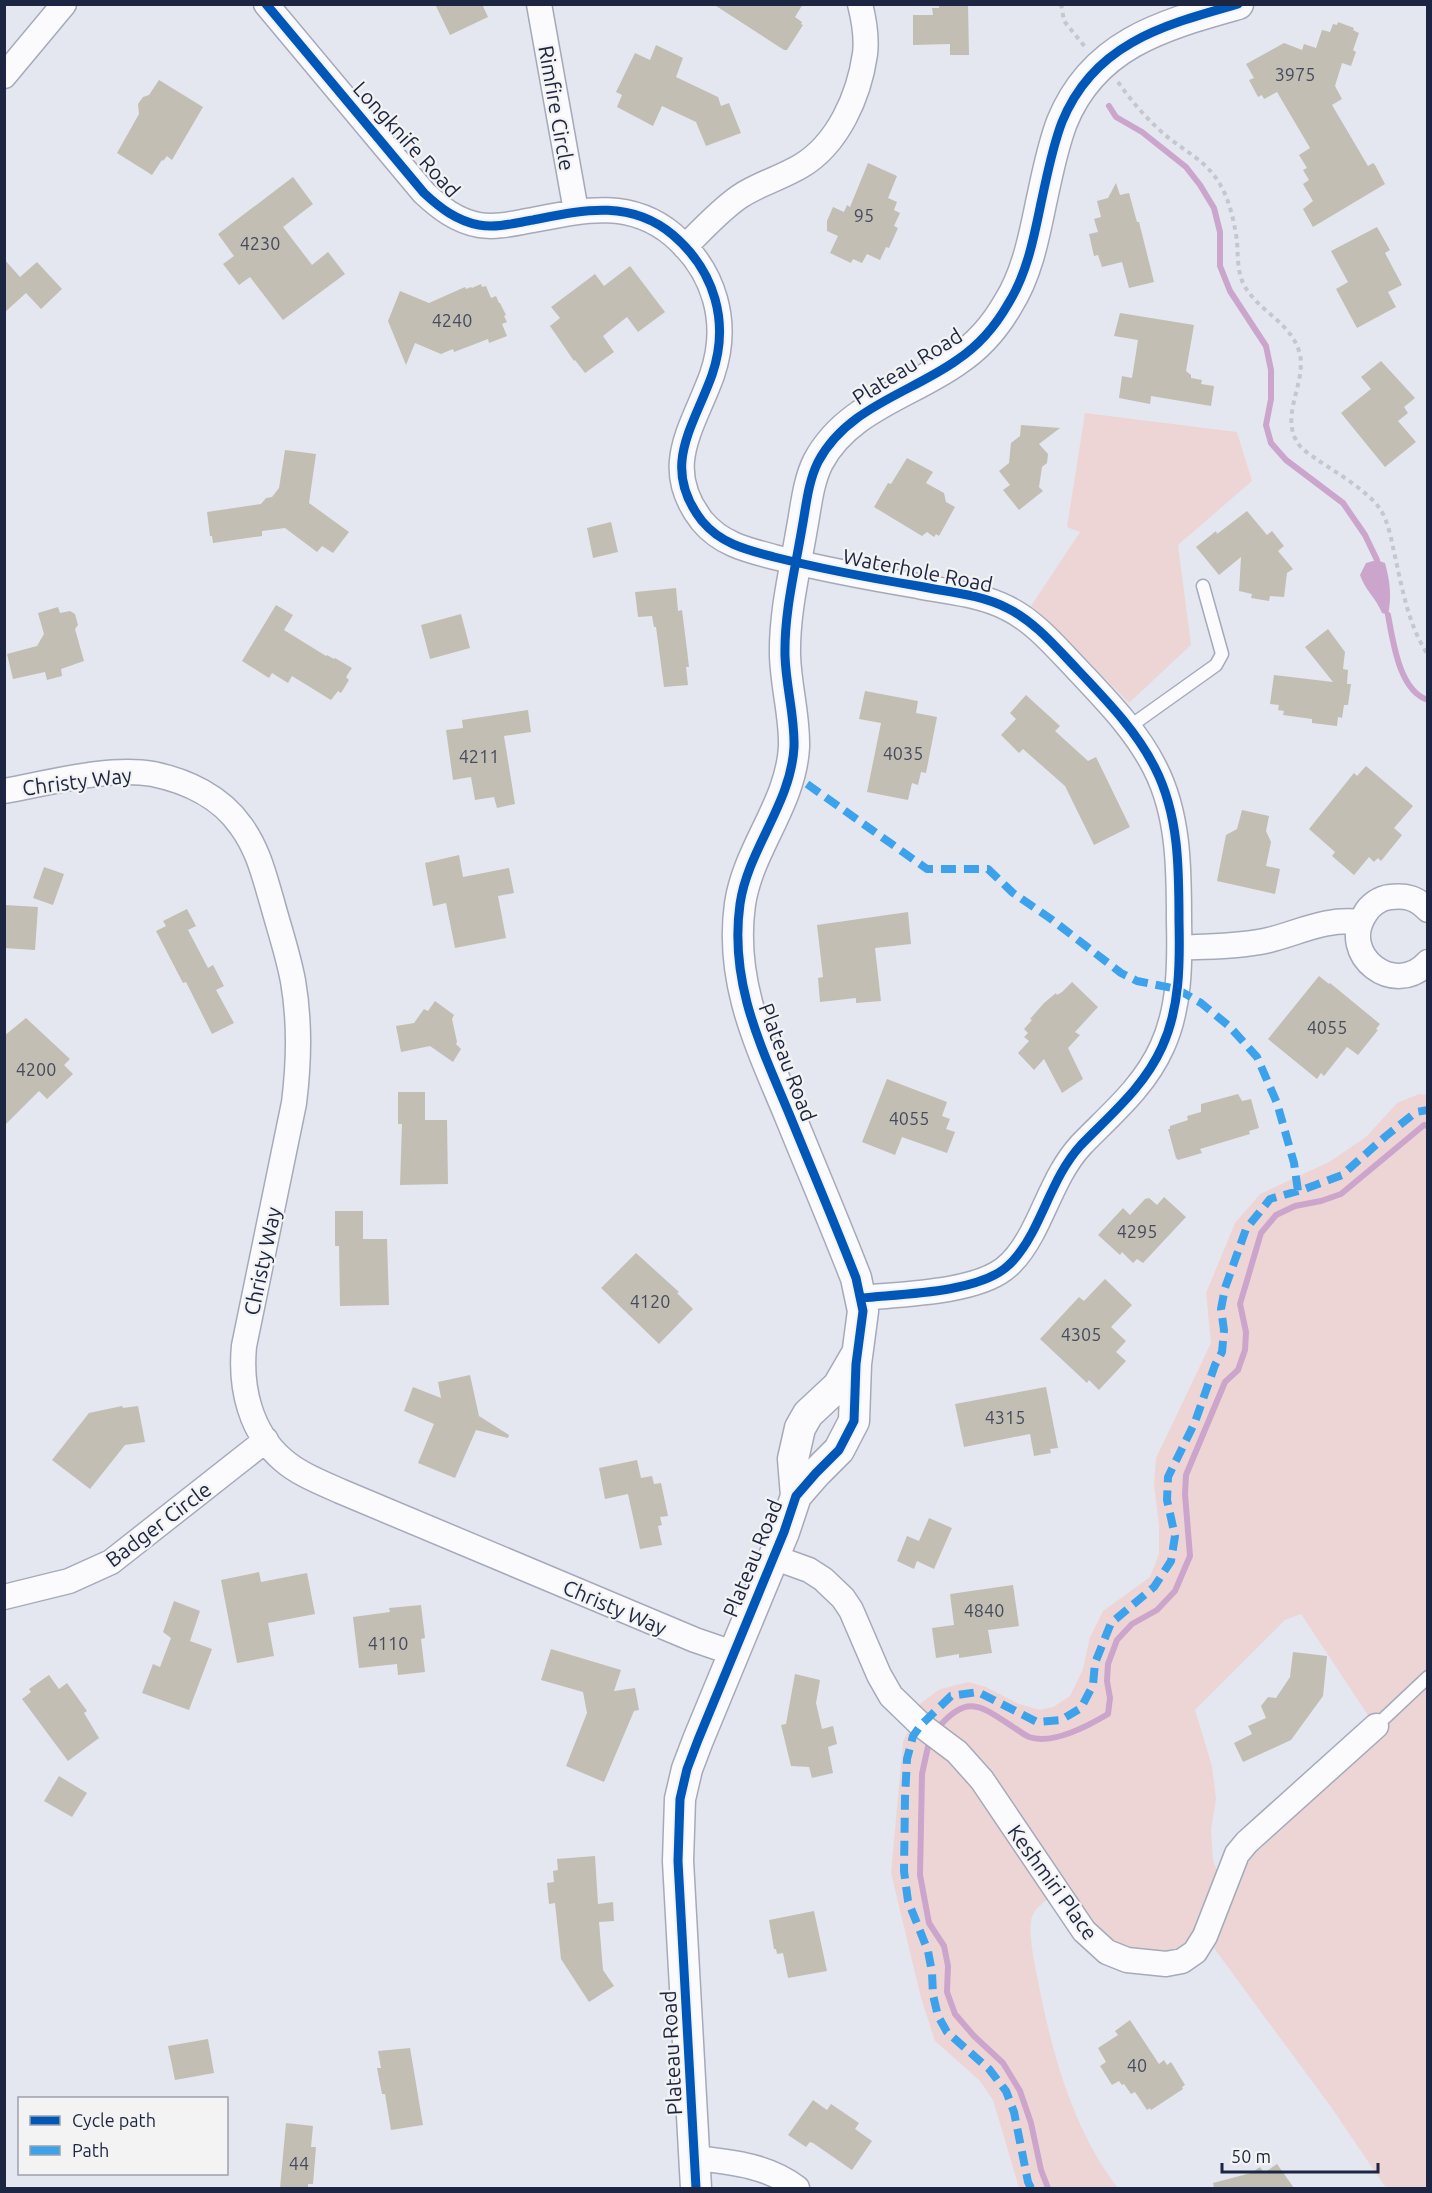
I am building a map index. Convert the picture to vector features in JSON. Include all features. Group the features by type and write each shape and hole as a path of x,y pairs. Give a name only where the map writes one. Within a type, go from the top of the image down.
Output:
{"street":[{"path":"4,76 64,4"},
{"name":"Longknife Road","path":"266,4 424,193 449,214 478,225 494,226 576,211 601,209 637,215 652,221 670,232 685,247 710,283 720,317 721,332 712,376 685,439 682,471 685,488 692,505 713,533 741,549 796,562"},
{"name":"Rimfire Circle","path":"539,4 576,211"},
{"path":"685,247 740,197 800,167 813,158 833,137 854,95 864,62 865,34 860,4"},
{"name":"Plateau Road","path":"696,2188 678,1861 680,1799 687,1769 796,1496 839,1450 848,1436 854,1420 858,1352 862,1328 862,1298 751,1022 740,977 738,957 738,923 746,878 787,785 792,765 793,725 785,651 790,597 811,482 818,462 832,441 848,426 882,401 961,358 995,323 1011,301 1029,254 1053,150 1063,121 1085,83 1102,64 1148,32 1238,4"},
{"name":"Waterhole Road","path":"796,562 969,596 1009,609 1046,636 1129,727 1156,769 1167,798 1178,854 1180,948 1176,1002 1164,1043 1144,1079 1066,1163 1030,1237 1006,1268 991,1277 951,1288 862,1298"},
{"name":"Christy Way","path":"4,790 106,774 133,772 152,774 184,783 213,798 241,825 253,845 270,894 293,981 297,1010 297,1076 288,1137 246,1335 242,1366 248,1406 257,1426 281,1459 315,1480 674,1632 733,1653"},
{"path":"1428,910 1420,902 1403,895 1385,897 1369,906 1360,922 1357,940 1363,957 1376,970 1392,976 1410,974 1428,962"},
{"path":"1180,948 1246,945 1323,923 1342,920 1360,922"},
{"name":"Plateau Road","path":"796,1496 793,1459 800,1428 808,1414 838,1386 858,1352"},
{"name":"Badger Circle","path":"4,1597 69,1581 111,1562 266,1440"},
{"name":"Keshmiri Place","path":"773,1557 809,1570 823,1579 843,1598 891,1696 921,1725 957,1752 982,1780 1084,1931 1107,1952 1127,1960 1166,1964 1182,1961 1195,1952 1205,1936 1237,1854 1247,1842 1376,1726"},
{"path":"694,2158 745,2163 797,2188"}],"lane":[{"path":"1129,727 1216,665 1222,654 1203,585"},
{"name":"Keshmiri Place","path":"1376,1726 1428,1677"}],"path":[{"path":"1061,4 1064,21 1091,52"},
{"path":"1114,77 1152,122 1171,139 1189,150 1218,181 1234,220 1239,270 1243,284 1294,338 1300,352 1301,363 1292,422 1293,435 1297,443 1379,507 1390,537 1410,615 1419,642 1428,655"}],"shaded area":[{"path":"1085,413 1237,432 1252,481 1178,545 1191,645 1129,703 1051,623 1031,606 1080,532 1067,527"},
{"path":"1377,560 1385,563 1388,576 1390,595 1388,615 1382,613 1360,575 1366,563"},
{"path":"1419,1094 1427,1095 1427,2188 1386,2188 1331,2107 1205,1936 1195,1952 1127,1960 1057,1893 1037,1908 1031,1922 1033,1952 1044,2008 1066,2090 1088,2141 1118,2188 1019,2188 993,2100 980,2081 935,2041 921,1998 891,1873 903,1742 921,1703 940,1689 969,1682 986,1687 1019,1704 1040,1710 1053,1707 1070,1696 1083,1669 1090,1637 1103,1611 1150,1577 1159,1554 1159,1526 1154,1485 1156,1458 1211,1343 1206,1293 1235,1223 1260,1194 1329,1162 1366,1137 1397,1103","holes":["1301,1614 1375,1726 1229,1872 1223,1887 1213,1860 1211,1830 1216,1799 1212,1766 1195,1710 1285,1620"]}],"building":[{"path":"435,4 482,4 488,17 450,35"},
{"path":"713,4 803,4 795,17 803,25 787,50 784,50"},
{"path":"939,4 968,4 969,55 950,55 950,44 913,45 913,15 933,15 932,8 939,8"},
{"path":"1338,22 1354,28 1353,30 1359,33 1353,50 1356,52 1351,66 1342,63 1335,86 1342,99 1332,105 1368,166 1373,163 1375,165 1385,184 1313,227 1303,209 1313,201 1303,184 1309,180 1303,170 1307,168 1299,155 1310,148 1277,92 1264,99 1262,95 1258,97 1249,80 1254,78 1246,64 1284,43 1302,50 1304,44 1316,48 1322,30 1330,32 1333,24 1337,25"},
{"path":"656,45 683,58 676,77 718,97 721,106 729,103 741,133 706,146 696,122 662,106 653,126 617,107 622,95 616,92 635,53 650,60"},
{"path":"159,80 203,107 172,160 167,156 152,175 117,153 139,114 138,104 143,97 149,95"},
{"path":"868,163 897,176 888,198 897,202 894,210 900,213 894,226 898,228 889,248 886,247 880,260 867,254 862,263 853,259 851,263 830,253 838,236 827,231 827,221 833,207 844,212 847,205 850,207"},
{"path":"293,177 313,204 283,227 312,265 328,252 345,274 283,320 250,277 239,285 223,264 234,256 218,234"},
{"path":"1116,183 1120,195 1129,193 1154,282 1129,288 1122,262 1102,267 1098,255 1094,256 1089,234 1098,232 1094,219 1101,217 1097,201 1108,198"},
{"path":"1377,227 1390,250 1385,253 1402,285 1388,292 1396,307 1357,328 1336,289 1348,282 1331,251"},
{"path":"4,259 20,277 37,262 62,289 41,309 26,293 4,313"},
{"path":"630,266 665,312 638,332 627,317 603,336 614,352 585,373 550,326 560,318 551,307 595,274 604,286"},
{"path":"481,284 482,287 486,286 491,298 496,296 506,315 504,316 507,322 502,324 507,336 489,343 488,339 454,352 453,349 441,354 415,343 406,365 388,321 400,291 429,303 465,287 466,289 472,288"},
{"path":"1120,313 1194,325 1186,371 1191,378 1202,380 1201,384 1214,386 1211,406 1151,396 1150,404 1119,398 1122,376 1132,378 1138,340 1114,336"},
{"path":"1381,361 1415,398 1404,407 1408,413 1398,421 1416,442 1385,467 1341,413 1371,389 1361,377"},
{"path":"1021,425 1060,428 1039,444 1048,454 1047,463 1042,467 1039,487 1043,491 1019,510 1003,490 1010,485 999,471 1009,463 1011,443 1020,436"},
{"path":"285,450 316,454 309,503 349,532 333,553 322,546 317,552 285,528 262,531 262,536 213,543 207,512 261,504 266,498 272,497 279,488"},
{"path":"907,458 933,472 926,483 944,493 946,502 955,507 939,536 936,534 934,537 927,532 922,536 874,507"},
{"path":"1247,511 1267,535 1272,531 1284,546 1278,551 1293,569 1287,573 1284,597 1270,596 1269,601 1251,598 1252,594 1239,591 1241,557 1219,575 1196,547"},
{"path":"611,522 618,552 593,558 587,528"},
{"path":"676,588 678,611 682,610 687,650 688,685 664,687 656,627 654,627 652,616 638,617 635,592"},
{"path":"276,605 293,615 284,630 326,656 335,658 352,668 346,677 349,680 341,693 338,691 331,700 292,676 288,683 272,673 269,678 242,661"},
{"path":"58,607 60,613 70,611 75,614 78,625 75,629 84,661 61,669 62,676 47,680 45,672 13,679 7,654 37,646 44,634 38,613"},
{"path":"461,614 470,648 430,659 421,625"},
{"path":"1328,629 1345,652 1343,669 1348,670 1347,684 1351,684 1348,705 1344,705 1342,718 1338,717 1337,726 1312,723 1312,719 1283,715 1284,711 1278,710 1279,705 1270,704 1274,675 1333,682 1305,647"},
{"path":"865,691 918,701 916,713 937,717 926,773 921,772 918,785 912,783 908,800 867,792 881,723 859,719"},
{"path":"1026,695 1060,726 1055,731 1088,761 1096,757 1130,827 1094,845 1065,786 1023,749 1019,753 1001,735 1016,719 1010,713"},
{"path":"528,710 531,732 504,736 515,804 497,808 494,797 475,800 471,777 453,780 446,730 463,728 462,720"},
{"path":"1366,766 1413,806 1394,828 1402,835 1381,861 1378,858 1374,862 1369,857 1354,875 1332,856 1335,852 1309,829 1354,773 1357,776"},
{"path":"1242,810 1269,816 1266,831 1271,842 1266,866 1280,869 1275,894 1217,881 1226,835 1237,829"},
{"path":"459,855 463,877 509,868 514,893 498,896 506,938 455,948 446,903 433,906 425,863"},
{"path":"44,867 64,874 53,905 33,898"},
{"path":"5,905 38,907 35,950 4,948"},
{"path":"187,909 196,926 188,930 208,968 213,965 224,986 216,990 234,1023 212,1034 186,982 183,983 156,931 166,926 163,921"},
{"path":"908,912 911,944 875,948 881,1001 856,1003 856,998 820,1002 818,978 823,977 817,925"},
{"path":"1319,976 1380,1024 1376,1029 1378,1030 1358,1055 1347,1047 1324,1076 1321,1073 1317,1079 1268,1039"},
{"path":"1072,982 1098,1007 1075,1032 1080,1035 1068,1048 1083,1079 1062,1093 1044,1059 1034,1070 1018,1053 1029,1041 1024,1037 1028,1033 1024,1029 1032,1020 1030,1019 1044,1003 1056,993 1057,995 1062,992"},
{"path":"435,1001 454,1015 452,1019 456,1044 461,1049 453,1062 430,1046 401,1052 396,1026 414,1023 424,1009 428,1011"},
{"path":"26,1018 70,1059 64,1065 73,1074 47,1099 39,1091 4,1126 4,1036"},
{"path":"887,1079 947,1102 942,1116 950,1119 946,1129 955,1132 947,1153 902,1137 895,1155 862,1142"},
{"path":"398,1092 425,1092 425,1120 447,1120 448,1184 400,1185 402,1124 398,1124"},
{"path":"1238,1094 1242,1101 1251,1099 1259,1128 1249,1131 1250,1134 1200,1149 1202,1153 1178,1160 1168,1129 1170,1126 1188,1120 1187,1116 1201,1112 1201,1104"},
{"path":"1164,1197 1186,1217 1143,1263 1137,1259 1133,1263 1122,1252 1120,1255 1098,1235 1123,1208 1130,1215 1145,1199 1149,1198 1157,1205"},
{"path":"335,1211 363,1211 363,1239 387,1239 389,1305 340,1306 339,1246 335,1246"},
{"path":"636,1253 679,1292 677,1293 693,1309 659,1344 601,1288"},
{"path":"1105,1279 1132,1305 1111,1327 1126,1341 1116,1352 1126,1361 1099,1390 1089,1380 1087,1383 1040,1339 1079,1297 1084,1301"},
{"path":"470,1375 479,1416 509,1435 508,1438 476,1430 455,1478 418,1463 434,1424 404,1411 413,1387 441,1398 438,1382"},
{"path":"1046,1387 1058,1448 1050,1449 1051,1453 1034,1456 1030,1434 964,1447 955,1404"},
{"path":"122,1406 123,1408 138,1406 145,1442 125,1445 90,1489 52,1460 89,1413"},
{"path":"637,1460 641,1478 652,1476 654,1484 661,1483 668,1516 660,1517 662,1525 658,1526 662,1545 640,1549 628,1494 605,1499 599,1468"},
{"path":"929,1518 952,1528 934,1569 917,1561 914,1569 897,1561 907,1536 919,1541"},
{"path":"259,1572 261,1582 307,1573 315,1614 268,1623 274,1656 237,1663 221,1580"},
{"path":"1013,1585 1019,1626 988,1630 992,1653 959,1658 959,1654 936,1658 932,1628 954,1625 950,1594"},
{"path":"174,1601 200,1611 190,1641 212,1649 189,1710 142,1693 153,1664 160,1667 171,1638 163,1632"},
{"path":"421,1605 425,1638 421,1639 425,1672 398,1675 397,1664 359,1668 353,1617 390,1612 389,1608"},
{"path":"551,1649 621,1670 614,1691 635,1688 639,1710 634,1711 604,1782 566,1766 587,1713 583,1692 541,1680"},
{"path":"1293,1652 1327,1656 1323,1696 1291,1740 1243,1762 1234,1743 1252,1734 1248,1726 1266,1718 1261,1706 1268,1697 1276,1698 1290,1677"},
{"path":"795,1674 820,1680 816,1703 822,1729 833,1726 837,1744 828,1747 833,1773 812,1778 809,1767 791,1766 781,1725 786,1724"},
{"path":"49,1675 59,1689 67,1683 87,1711 84,1713 99,1738 68,1761 22,1699 31,1692 29,1689"},
{"path":"59,1776 87,1793 72,1817 44,1801"},
{"path":"595,1856 598,1904 613,1902 614,1921 599,1922 603,1970 614,1986 589,2002 561,1959 555,1903 549,1904 547,1883 554,1882 553,1871 558,1870 557,1859"},
{"path":"814,1911 827,1971 788,1978 783,1953 777,1954 774,1949 769,1920"},
{"path":"1130,2020 1159,2064 1164,2060 1167,2065 1171,2062 1185,2085 1183,2089 1151,2110 1150,2108 1147,2110 1135,2092 1131,2094 1124,2084 1122,2085 1119,2081 1112,2085 1100,2066 1106,2062 1098,2048 1118,2035 1115,2031"},
{"path":"208,2039 214,2073 175,2080 168,2046"},
{"path":"410,2048 423,2125 391,2130 385,2094 382,2094 377,2068 381,2068 378,2051"},
{"path":"813,2100 827,2110 831,2104 859,2123 855,2129 872,2141 852,2170 813,2143 810,2142 806,2147 788,2135"},
{"path":"286,2123 313,2126 311,2147 316,2147 313,2184 308,2184 308,2188 280,2188"},
{"path":"1277,2164 1294,2188 1214,2188 1213,2183 1251,2173 1260,2167 1264,2173"}],"waterway":[{"path":"1109,106 1116,117 1142,132 1186,167 1214,208 1220,232 1220,266 1230,291 1266,346 1271,370 1271,399 1266,425 1271,443 1286,460 1343,503 1365,535 1377,560"},
{"path":"1388,615 1395,651 1404,676 1410,687 1418,695 1428,700"},
{"path":"938,1728 957,1710 974,1706 992,1713 1029,1737 1038,1739 1070,1733 1108,1714 1110,1698 1107,1681 1108,1664 1117,1640 1132,1624 1157,1610 1175,1591 1190,1556 1185,1494 1186,1475 1225,1382 1238,1370 1245,1350 1246,1332 1240,1304 1261,1233 1276,1215 1295,1206 1341,1194 1424,1125 1428,1126"},
{"path":"929,1742 922,1774 920,1875 929,1923 944,1946 948,1966 947,1992 955,2014 974,2036 1003,2063 1020,2091 1048,2188"}],"marked path":[{"path":"807,784 927,869 988,869 1013,893 1121,973 1137,981 1177,989 1201,1003 1229,1026 1257,1057 1277,1103 1294,1163 1298,1191"},
{"path":"1031,2188 1014,2112 1006,2091 989,2069 947,2032 938,2016 928,1951 908,1901 904,1871 907,1759 913,1736 951,1696 978,1692 1037,1722 1061,1720 1081,1708 1093,1685 1095,1663 1111,1623 1154,1587 1171,1561 1175,1536 1167,1500 1168,1477 1195,1422 1215,1365 1222,1352 1224,1330 1221,1309 1225,1288 1246,1229 1270,1199 1342,1175 1416,1112 1428,1110"}],"cycle path":[{"path":"266,4 424,193 449,213 471,223 492,226 588,211 623,212 640,216 657,224 687,249 709,281 719,317 717,356 712,375 689,430 682,465 683,483 690,501 709,529 726,541 744,549 846,573 975,596 1017,613 1044,635 1098,691 1139,741 1155,768 1169,804 1176,843 1179,882 1176,1001 1168,1032 1155,1061 1126,1099 1073,1155 1026,1243 1004,1269 991,1277 955,1288 862,1298"},
{"path":"696,2188 678,1861 680,1799 687,1769 698,1740 784,1532 796,1496 839,1450 854,1421 856,1364 863,1311 856,1278 759,1039 743,987 739,961 738,933 744,884 778,807 791,768 794,736 785,656 786,624 810,486 818,462 830,443 845,428 881,403 957,360 979,342 998,320 1015,292 1025,268 1062,122 1076,95 1093,73 1112,55 1134,41 1184,20 1238,4"}]}
